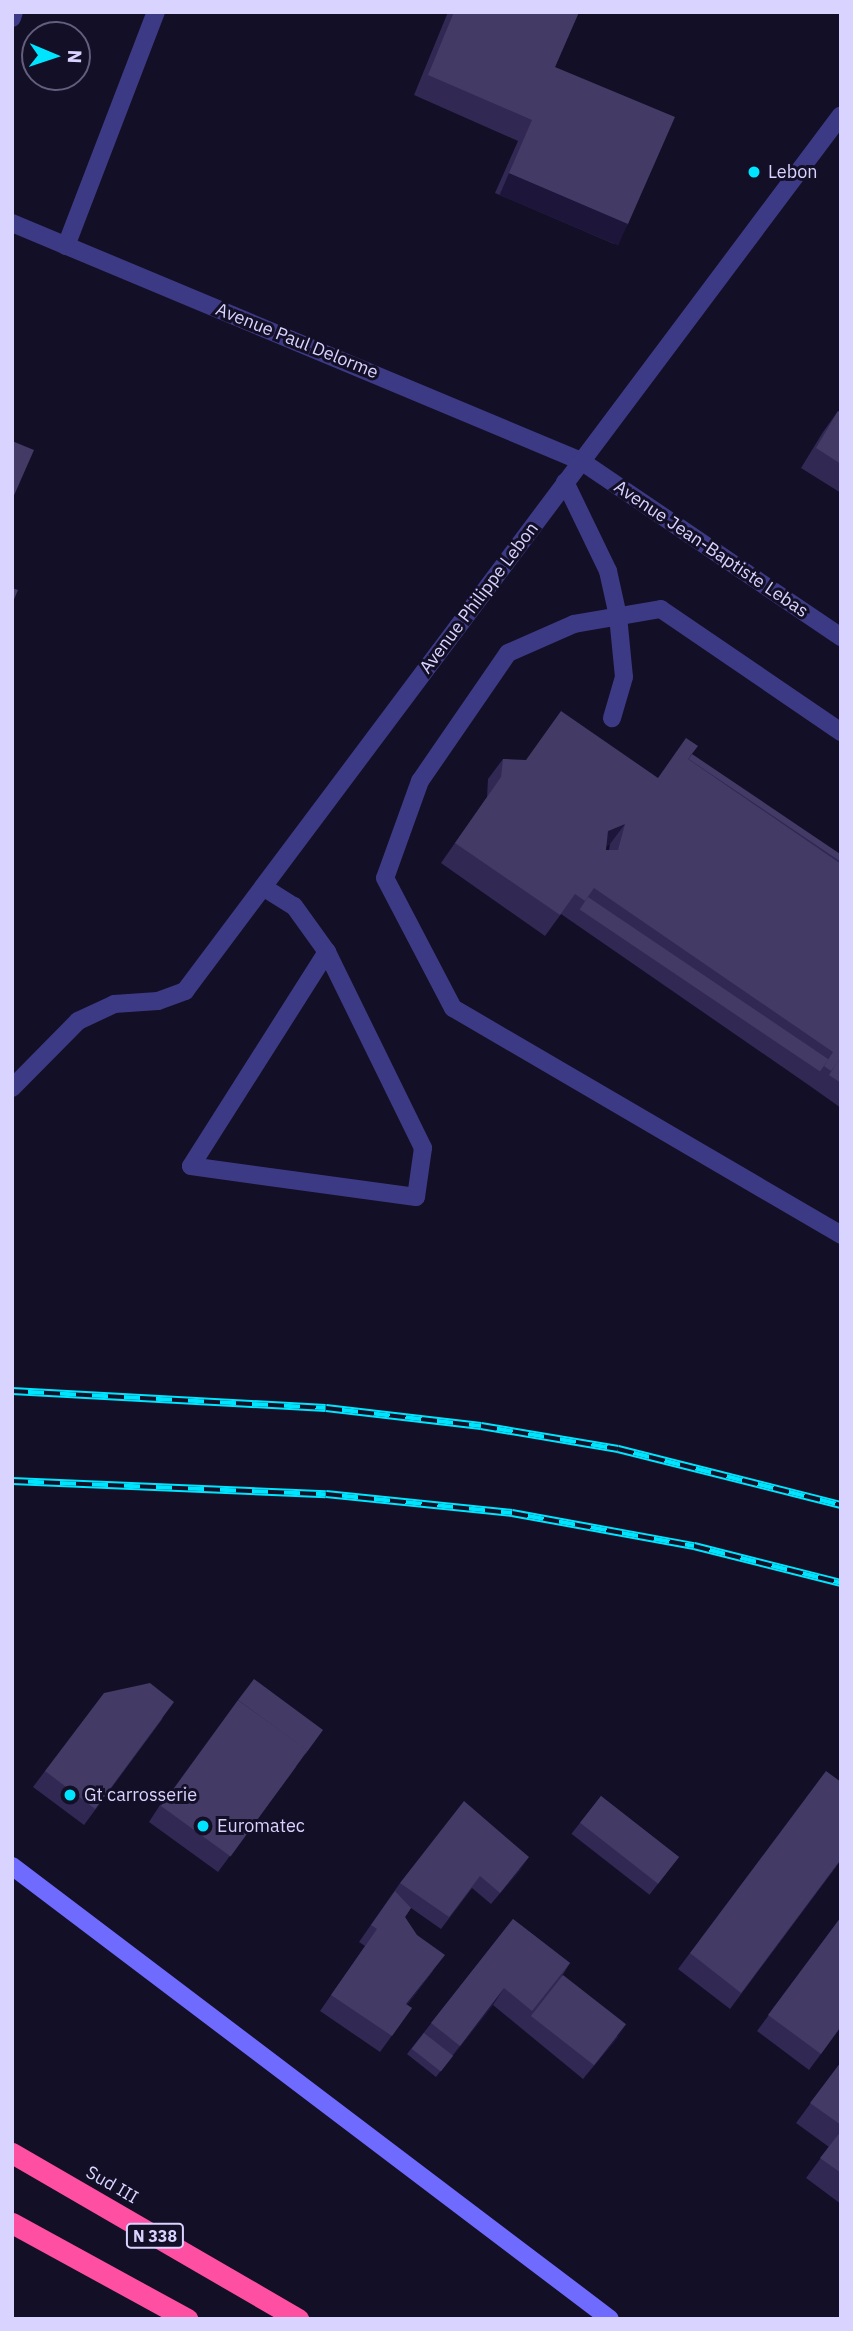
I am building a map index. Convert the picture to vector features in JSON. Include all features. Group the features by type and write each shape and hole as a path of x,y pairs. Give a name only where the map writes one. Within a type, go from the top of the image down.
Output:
{"highway":[{"name":"Sud III","path":"12,2153 298,2319"},
{"path":"12,2223 187,2319"}],"street":[{"path":"12,18 15,12"},
{"path":"66,246 156,12"},
{"name":"Avenue Philippe Lebon","path":"12,1088 78,1021 114,1004 158,1001 185,991 841,115"},
{"name":"Avenue Paul Delorme","path":"12,223 581,461"},
{"name":"Avenue Jean-Baptiste Lebas","path":"581,461 841,637"},
{"path":"565,482 608,571 618,616 624,677 612,718"},
{"path":"841,732 661,609 574,624 508,653 420,781 385,878 453,1008 841,1234"},
{"path":"263,887 294,906 327,952 423,1148 416,1197 191,1166 327,952"},
{"path":"12,1866 610,2319"}],"building":[{"path":"454,12 579,12 555,67 675,117 628,224 509,173 532,120 428,75"},
{"path":"838,411 841,413 841,464 816,448"},
{"path":"12,441 34,450 12,500"},
{"path":"12,588 18,590 12,604"},
{"path":"561,711 658,778 686,738 698,746 688,759 841,864 841,1058 831,1071 824,1066 833,1052 594,888 585,901 575,894 560,915 455,843 501,777 503,759 526,760","holes":["625,824 618,850 606,850 608,831"]},
{"path":"692,754 841,855 839,860 689,759"},
{"path":"588,897 828,1059 820,1072 580,909"},
{"path":"838,1061 841,1063 841,1083 829,1075"},
{"path":"254,1679 323,1730 304,1756 307,1751 238,1700"},
{"path":"150,1683 174,1702 95,1809 45,1771 104,1693"},
{"path":"238,1700 308,1751 231,1857 161,1806"},
{"path":"826,1771 841,1782 841,1859 741,1993 690,1953"},
{"path":"601,1796 679,1857 658,1884 580,1823"},
{"path":"464,1801 529,1857 500,1893 480,1876 449,1917 400,1883"},
{"path":"395,1891 411,1908 405,1917 417,1935 445,1955 406,2004 412,2008 392,2036 331,1995 377,1929 371,1925"},
{"path":"841,1917 841,2026 821,2054 768,2015"},
{"path":"513,1919 570,1963 532,2011 504,1988 460,2046 431,2023"},
{"path":"563,1975 626,2024 594,2065 531,2016"},
{"path":"424,2033 453,2056 441,2072 412,2049"},
{"path":"841,2062 841,2125 810,2103"},
{"path":"841,2131 841,2173 820,2158"}],"railway":[{"path":"12,1391 326,1408 481,1426 618,1449 841,1505"},
{"path":"12,1481 326,1494 512,1513 694,1546 841,1583"}],"place":[{"name":"Lebon","path":"754,172"},
{"name":"Gt carrosserie","path":"70,1795"},
{"name":"Euromatec","path":"203,1826"}]}
